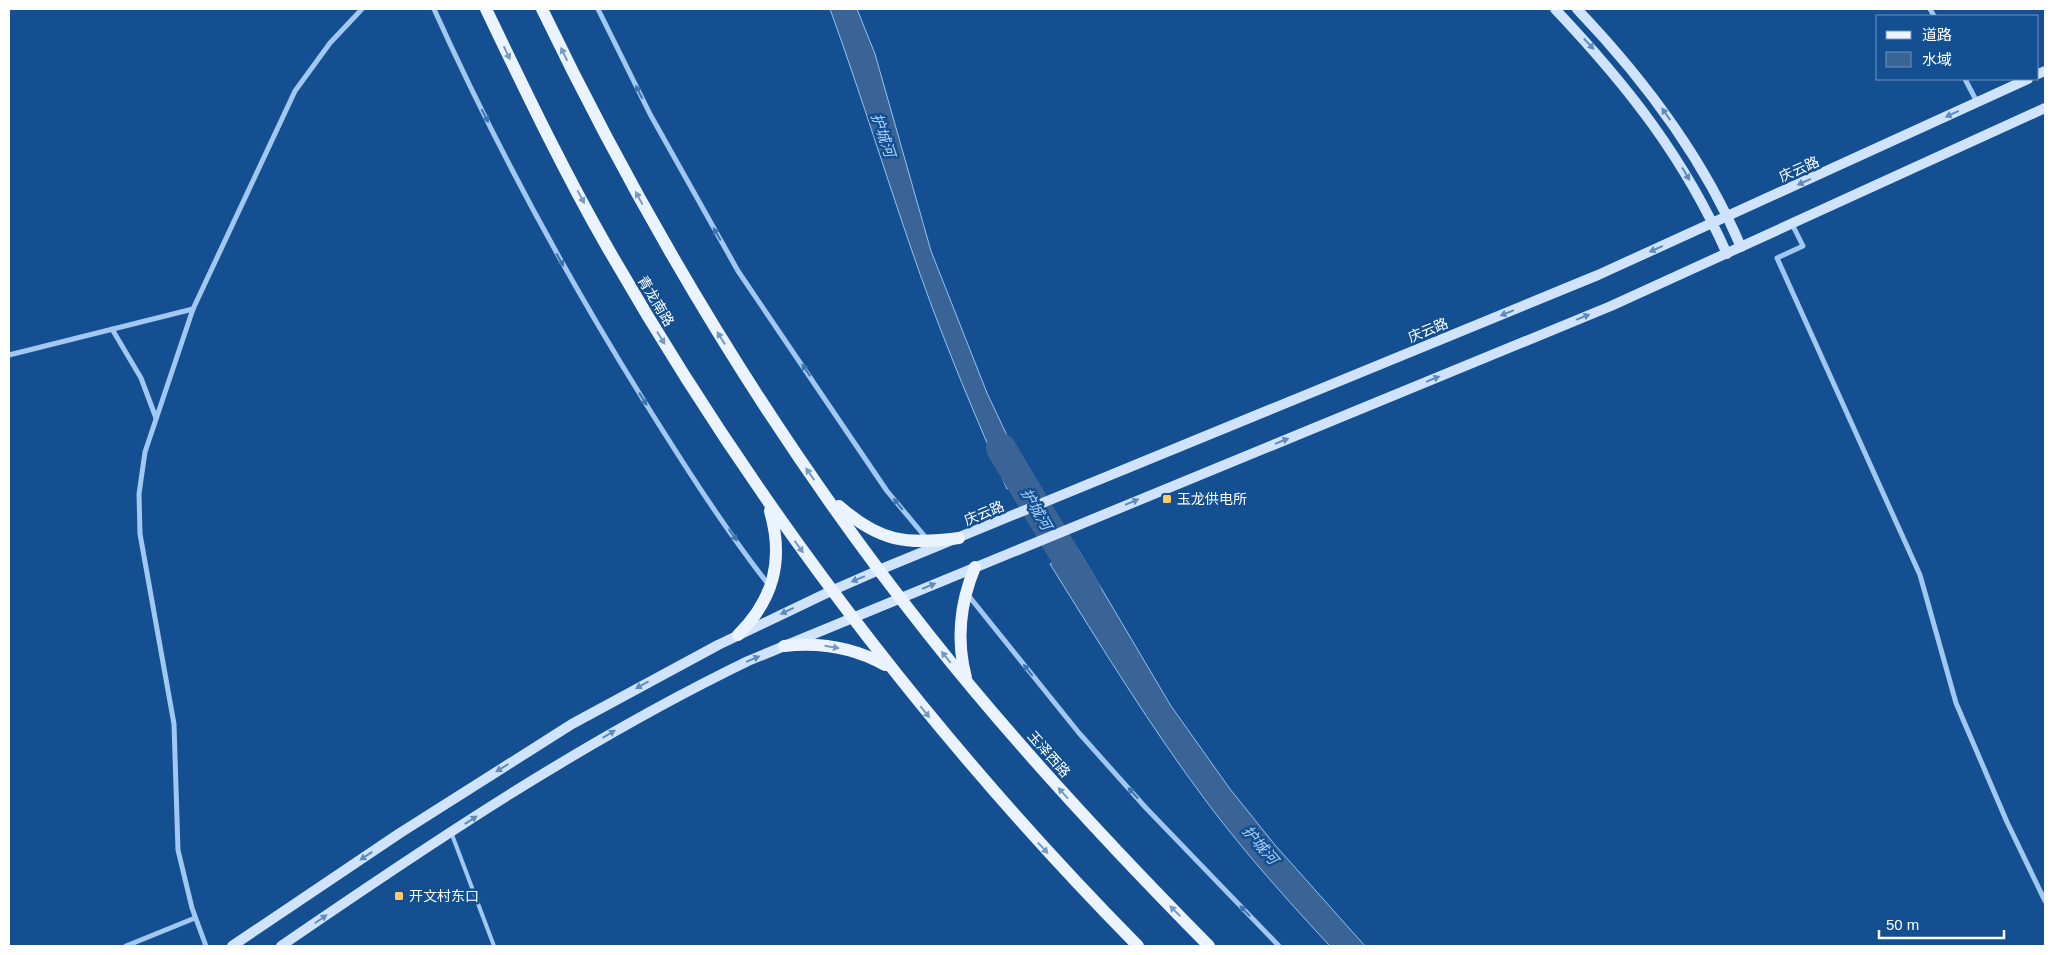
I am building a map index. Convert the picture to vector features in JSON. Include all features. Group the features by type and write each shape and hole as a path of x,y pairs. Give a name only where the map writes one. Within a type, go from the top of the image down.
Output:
{"main road":[{"name":"青龙南路","path":"486,9 561,160 605,242 700,401 754,483 831,590"},
{"path":"542,9 606,137 658,233 743,374 822,492 879,570"},
{"path":"1555,9 1614,72 1652,122 1693,186 1727,254"},
{"path":"1577,9 1626,62 1666,113 1707,178 1741,247"},
{"name":"庆云路","path":"232,946 400,833 572,724 662,674 831,590 1598,275 2026,80"},
{"path":"281,946 451,832 642,714 730,669 1611,306 2045,108"},
{"path":"738,635 757,613 770,587 776,558 776,542 770,511 754,483"},
{"path":"822,492 852,518 874,531 900,540 928,542 958,538"},
{"path":"968,683 960,648 960,630 966,592 975,567"},
{"name":"玉泽西路","path":"879,570 968,683 1079,811 1209,946"},
{"path":"831,590 889,667 989,788 1041,846 1138,946"},
{"path":"784,646 814,644 846,649 868,656 889,667"}],"street":[{"path":"206,946 195,918 178,850 174,724 140,534 139,494 141,473 145,452 192,309 295,91 330,43 362,9"},
{"path":"434,9 518,182 601,330 660,426 712,505 770,587"},
{"path":"598,9 650,114 738,271 887,490 928,542"},
{"path":"1966,80 1977,102"},
{"path":"1792,224 1803,246 1777,258 1920,575 1956,704 2007,822 2045,901"},
{"path":"9,355 192,309"},
{"path":"112,329 141,378 156,418"},
{"path":"966,592 1079,733 1159,821 1279,946"},
{"path":"126,946 195,918"}],"lane":[{"path":"451,832 494,946"}],"water":[{"path":"830,9 857,9 875,54 931,251 987,393 1028,480 1007,489 930,301"},
{"path":"1078,549 1171,706 1230,789 1275,845 1365,946 1330,946 1252,859 1188,776 1127,686 1050,564"}],"waterway":[{"name":"护城河","path":"1001,448 1086,591"}],"place":[{"name":"玉龙供电所","path":"1167,499"},
{"name":"开文村东口","path":"399,896"}]}
